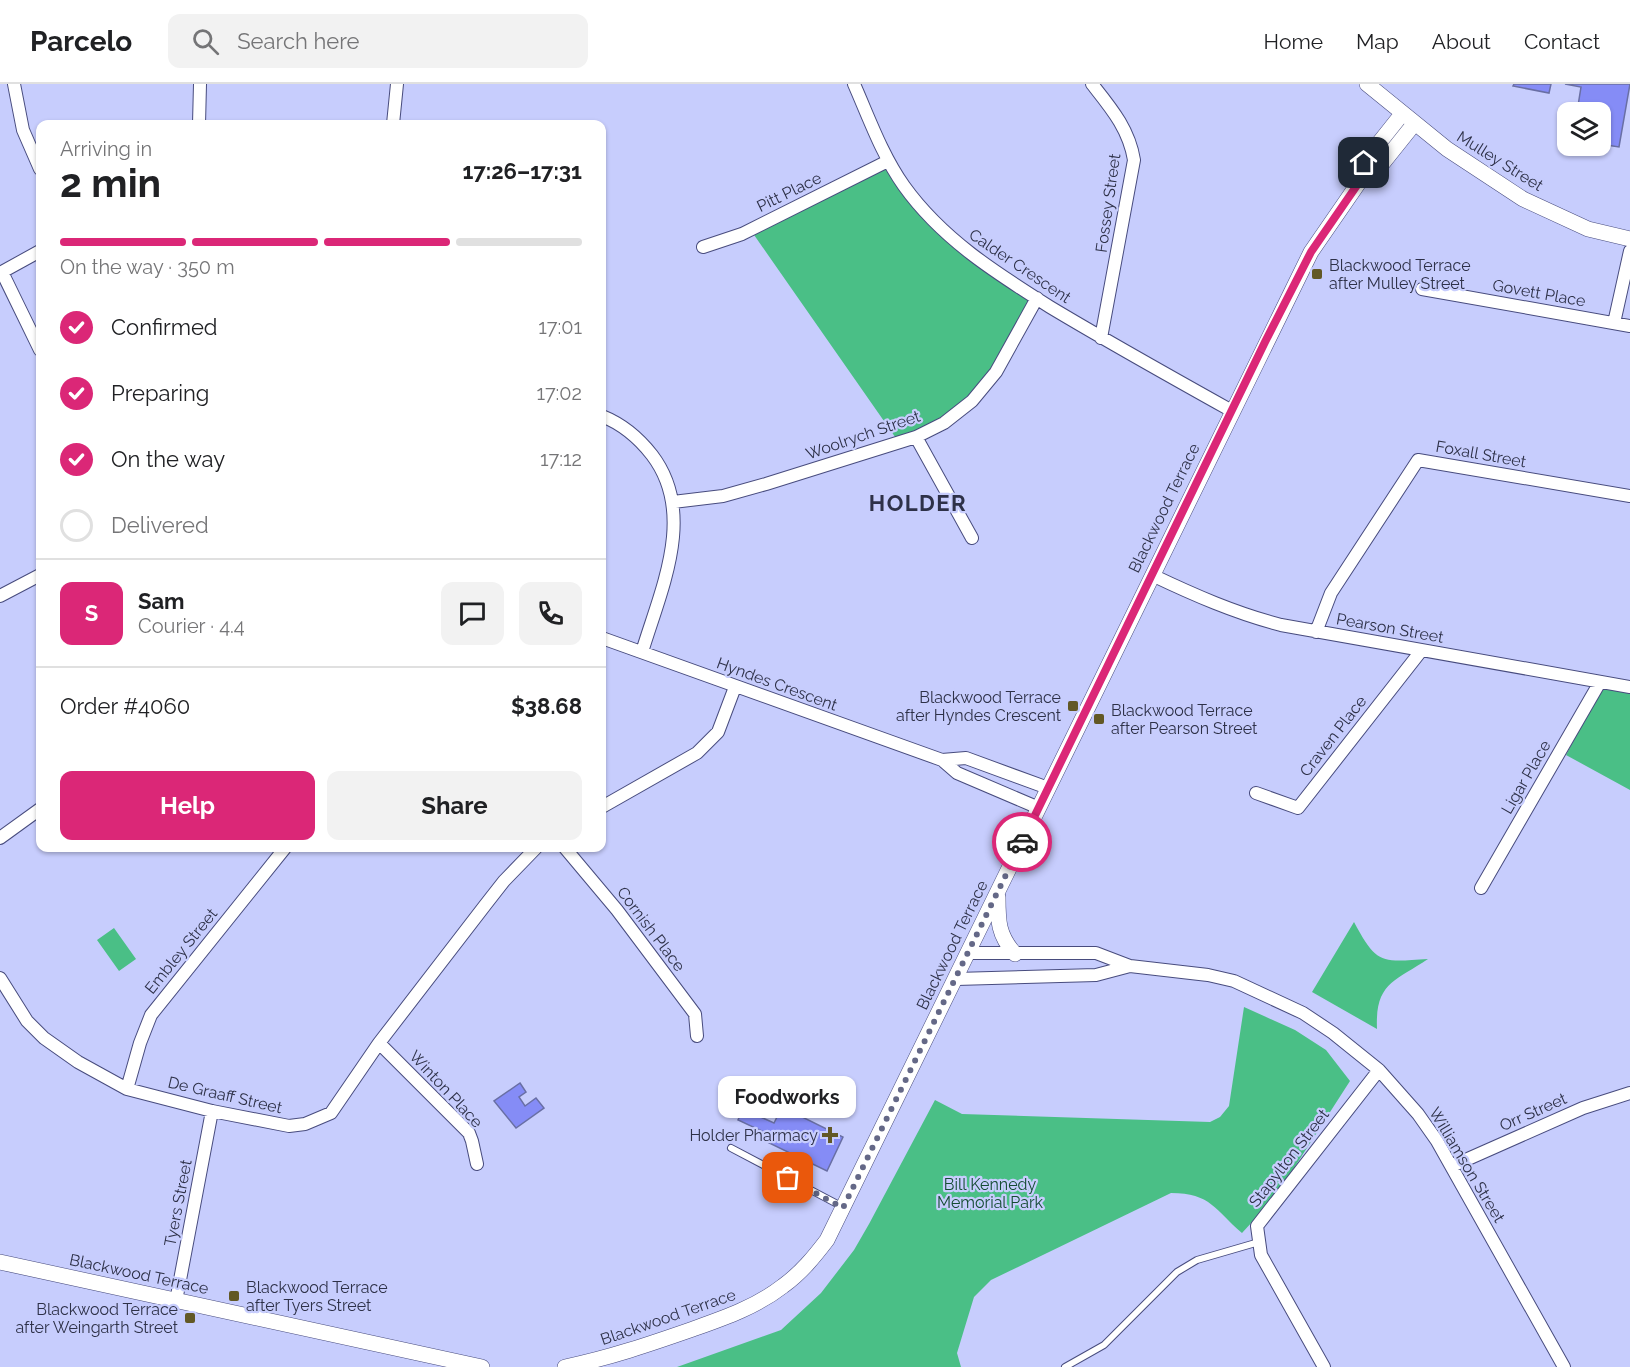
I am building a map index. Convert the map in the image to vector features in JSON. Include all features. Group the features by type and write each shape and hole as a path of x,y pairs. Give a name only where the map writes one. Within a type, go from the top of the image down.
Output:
{"street":[{"path":"14,84 23,130 36,160"},
{"path":"199,120 200,84"},
{"path":"393,120 397,84"},
{"name":"Calder Crescent","path":"854,84 888,161 904,186 938,226 980,261 1037,298 1101,338 1232,411"},
{"name":"Fossey Street","path":"1092,84 1126,130 1132,144 1134,160 1101,338"},
{"name":"Mulley Street","path":"1367,84 1447,149 1523,200 1588,229 1630,238"},
{"name":"Blackwood Terrace","path":"575,1366 639,1348 743,1311 782,1288 812,1260 827,1240 1311,252 1362,178 1364,163 1408,119"},
{"name":"Pitt Place","path":"703,247 742,234 888,161"},
{"path":"1614,323 1630,250"},
{"path":"36,253 1,273 36,342"},
{"name":"Govett Place","path":"1422,289 1630,326"},
{"name":"Woolrych Street","path":"673,502 723,496 766,484 915,437 932,429 959,413 982,390 996,372 1037,298"},
{"path":"606,418 631,432 645,446 662,472 673,502 675,524 673,543 642,652"},
{"path":"915,437 972,538"},
{"name":"Foxall Street","path":"1316,632 1331,593 1418,460 1630,496"},
{"name":"Pearson Street","path":"1152,574 1194,596 1236,612 1281,625 1630,687"},
{"path":"0,596 36,577"},
{"name":"Hyndes Crescent","path":"606,639 942,760 957,773 1039,808"},
{"name":"Craven Place","path":"1256,793 1298,807 1421,651"},
{"name":"Ligar Place","path":"1481,888 1600,682"},
{"path":"606,805 697,753 718,732 735,687"},
{"name":"Hyndes Crescent","path":"942,760 966,758 1048,788"},
{"path":"0,838 36,812"},
{"name":"Embley Street","path":"128,1089 140,1044 151,1015 282,852"},
{"name":"De Graaff Street","path":"0,978 27,1021 44,1038 78,1062 128,1089 212,1111 289,1126 305,1124 331,1113 379,1043 504,881 532,852"},
{"name":"Cornish Place","path":"568,852 617,910 696,1014 697,1036"},
{"path":"998,891 998,920 1002,936 1015,954"},
{"name":"Williamson Street","path":"968,953 1096,953 1130,966 1208,975 1234,981 1256,990 1303,1013 1333,1033 1379,1070 1418,1114 1452,1166 1564,1367"},
{"name":"Williamson Street","path":"956,979 1096,975 1130,966"},
{"name":"Winton Place","path":"379,1043 469,1133 477,1164"},
{"name":"Stapylton Street","path":"1259,1242 1257,1226 1379,1070"},
{"name":"Orr Street","path":"1452,1166 1583,1108 1630,1093"},
{"name":"Tyers Street","path":"176,1300 212,1111"},
{"path":"1259,1242 1261,1255 1324,1367"},
{"name":"Blackwood Terrace","path":"0,1262 482,1367"},
{"path":"607,1367 639,1348"}],"lane":[{"path":"731,1148 843,1208"},
{"path":"1065,1367 1104,1344 1177,1272 1197,1260 1259,1242"}],"green space":[{"path":"886,166 948,237 1035,300 976,404 900,444 752,232"},
{"path":"1602,686 1630,692 1630,790 1566,755"},
{"path":"1354,922 1369,946 1382,958 1400,961 1428,959 1396,979 1383,993 1377,1014 1377,1029 1312,992"},
{"path":"114,928 136,959 119,971 97,940"},
{"name":"Bill Kennedy Memorial Park","path":"1244,1007 1295,1030 1326,1050 1350,1081 1276,1196 1242,1233 1204,1200 1195,1196 1171,1193 991,1280 974,1297 957,1353 961,1367 677,1367 781,1330 821,1293 854,1250 935,1100 962,1114 1210,1122 1220,1117 1229,1106"}],"building":[{"path":"1514,84 1551,84 1549,93 1513,86"},
{"path":"1565,84 1630,84 1619,147 1611,146 1611,102 1579,102 1581,87"},
{"path":"520,1083 526,1092 519,1097 525,1106 536,1098 544,1108 516,1128 494,1101"},
{"path":"751,1093 764,1099 756,1115 774,1123 782,1107 843,1137 827,1171 765,1141 768,1134 738,1120"}],"way so far":[{"path":"788,1178 843,1208 1022,842"}],"place":[{"name":"Blackwood Terrace after Mulley Street","path":"1317,274"},
{"name":"Blackwood Terrace after Hyndes Crescent","path":"1073,706"},
{"name":"Blackwood Terrace after Pearson Street","path":"1099,719"},
{"name":"Holder Pharmacy","path":"830,1135"},
{"name":"Foodworks","path":"788,1178"},
{"name":"Blackwood Terrace after Tyers Street","path":"234,1296"},
{"name":"Blackwood Terrace after Weingarth Street","path":"190,1318"}],"district":[{"name":"HOLDER","path":"918,503"}],"route":[{"path":"1022,842 1265,342 1311,252 1362,178 1364,163"}]}
